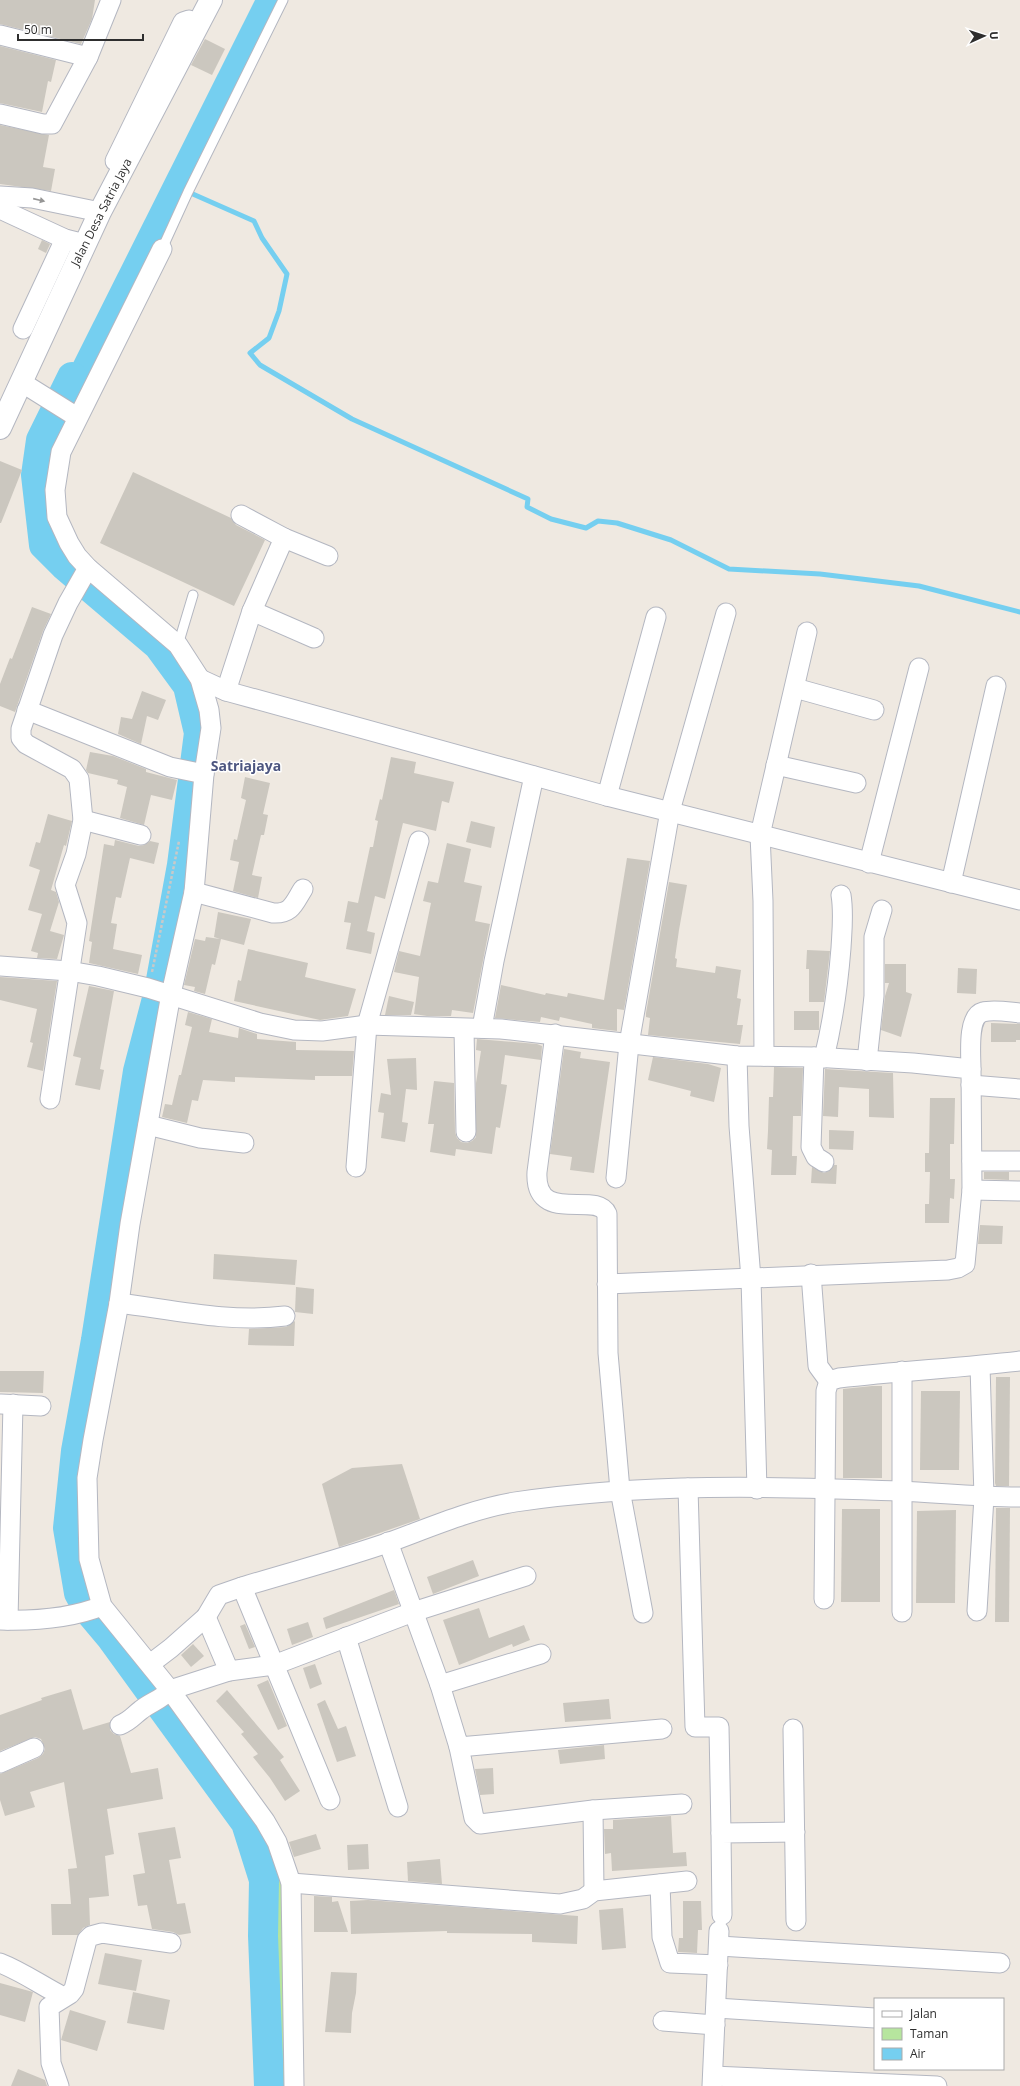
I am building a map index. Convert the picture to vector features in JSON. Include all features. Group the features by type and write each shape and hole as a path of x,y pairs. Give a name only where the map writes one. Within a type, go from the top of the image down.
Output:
{"street":[{"path":"0,114 43,124 52,124 88,57 111,0"},
{"name":"Jalan Desa Satria Jaya","path":"0,428 23,383 74,242 95,212 211,0"},
{"path":"0,35 88,57"},
{"path":"0,196 32,198 95,212"},
{"path":"0,209 74,242 23,330"},
{"path":"162,249 60,452 55,490 57,517 77,556 88,568 178,645 200,679 209,710 212,728 204,774 194,892 171,994 130,1224 119,1304 93,1440 88,1478 90,1559 96,1609 150,1664 166,1694 265,1821 276,1842 291,1883 294,2086"},
{"path":"23,383 77,416"},
{"path":"242,515 284,538 328,556"},
{"path":"226,690 252,611 284,538"},
{"path":"50,1099 77,923 65,885 76,854 83,820 79,779 72,769 26,744 21,738 21,729 53,635 68,603 88,568"},
{"path":"252,611 314,638"},
{"path":"616,1178 628,1044 670,811 726,613"},
{"path":"607,796 656,617"},
{"path":"764,1056 763,901 760,835 807,632"},
{"path":"869,863 919,668"},
{"path":"200,679 226,690 607,796 1020,900"},
{"path":"951,883 996,686"},
{"path":"795,688 874,710"},
{"path":"27,710 170,767 204,774"},
{"path":"776,765 856,782"},
{"path":"466,1132 473,1028 494,961 534,776"},
{"path":"83,820 141,835"},
{"path":"356,1167 368,1025 419,841"},
{"path":"194,892 273,913 282,913 290,910 303,889"},
{"path":"824,1162 816,1157 811,1147 818,1058 833,1021 837,991 843,917 841,895"},
{"path":"867,1061 874,996 874,937 882,910"},
{"path":"0,966 69,971 148,988 260,1023 294,1030 322,1032 368,1025 473,1028 555,1034 737,1056 818,1058 913,1063 1020,1089"},
{"path":"607,1284 751,1279 811,1274 948,1270 962,1266 965,1264 972,1190 972,1022 977,1015 986,1011 1020,1013"},
{"path":"555,1034 537,1172 538,1187 540,1192 548,1200 600,1207 606,1211 608,1220 608,1353 620,1490 643,1613"},
{"path":"737,1056 739,1126 751,1279 756,1488"},
{"path":"148,1125 200,1138 244,1143"},
{"path":"972,1161 1020,1161"},
{"path":"972,1190 1020,1191"},
{"path":"811,1274 818,1366 829,1381"},
{"path":"119,1304 231,1318 269,1318 285,1316"},
{"path":"829,1381 839,1378 902,1371 980,1366 1020,1361"},
{"path":"977,1611 984,1497 980,1366"},
{"path":"902,1371 902,1612"},
{"path":"824,1599 826,1391 829,1381"},
{"path":"41,1406 6,1404 4,1620 62,1616 96,1609"},
{"path":"688,1488 695,1727 719,1727 721,1833 720,1931 713,2081 937,2086"},
{"path":"150,1664 171,1648 206,1617 219,1595 388,1542 458,1517 514,1503 620,1490 688,1488 902,1491 984,1497 1020,1497"},
{"path":"388,1542 440,1686 459,1747 467,1792 474,1818 478,1824 485,1825 594,1810 682,1804"},
{"path":"120,1725 131,1721 141,1710 166,1694 229,1671 274,1664 413,1612 526,1576"},
{"path":"242,1587 330,1800"},
{"path":"206,1617 229,1671"},
{"path":"346,1637 398,1807"},
{"path":"440,1686 541,1654"},
{"path":"459,1747 662,1729"},
{"path":"793,1729 796,1921"},
{"path":"0,1763 34,1748"},
{"path":"594,1810 594,1891"},
{"path":"721,1833 795,1832"},
{"path":"291,1883 560,1904 583,1899 594,1891 687,1881"},
{"path":"660,1884 662,1937 670,1964 718,1965"},
{"path":"720,1931 1000,1963"},
{"path":"59,2086 51,2063 49,2007 72,1992 77,1983 87,1940 91,1936 108,1933 171,1943"},
{"path":"0,1963 15,1969 37,1984 64,1998"},
{"path":"663,2021 716,2017 874,2018"}],"lane":[{"path":"162,249 188,192 283,0"},
{"path":"178,645 193,595"}],"path":[{"path":"148,988 180,834"}],"green space":[{"path":"58,405 77,417 55,490 69,543 178,645 209,710 194,892 87,1478 102,1606 285,1863 294,2086 269,2086 263,1936 264,1880 246,1823 110,1636 89,1611 79,1593 68,1528 76,1451 96,1340 138,1071 159,991 182,865 199,733 188,686 158,645 64,565 44,545 36,475 41,440"}],"water":[{"path":"255,0 283,0 77,417 54,401"}],"building":[{"path":"0,0 95,0 92,19 81,44 0,24"},
{"path":"205,39 225,49 212,75 191,65"},
{"path":"0,46 56,60 51,82 48,81 42,112 0,103"},
{"path":"0,125 49,135 43,167 55,169 51,191 0,184"},
{"path":"42,240 50,244 46,253 38,249"},
{"path":"0,461 22,470 1,523 0,523"},
{"path":"133,472 231,518 236,525 265,540 234,606 100,543"},
{"path":"32,607 51,614 43,631 15,712 0,706 0,684 10,658 12,659"},
{"path":"142,691 166,700 158,720 147,716 141,744 118,734 121,717 132,719"},
{"path":"90,752 113,756 146,769 146,772 177,780 172,800 151,795 144,825 120,818 127,787 117,784 118,780 88,773 86,770"},
{"path":"391,757 416,762 414,773 454,782 449,803 442,801 436,831 403,823 385,899 375,896 367,931 375,933 371,954 346,949 351,923 344,922 348,901 358,903 370,847 373,847 378,821 375,820 380,799 382,800"},
{"path":"245,777 270,783 263,814 268,815 264,835 261,835 252,875 262,877 258,898 233,891 239,862 230,860 234,839 237,840 246,800 241,798"},
{"path":"48,814 72,821 66,846 64,845 51,890 56,892 59,902 50,931 64,935 57,959 37,958 38,953 31,951 42,914 28,910 40,870 29,866 36,842 40,843"},
{"path":"471,821 495,827 491,848 466,842"},
{"path":"115,840 139,846 150,841 159,843 154,864 130,858 121,898 116,897 111,923 117,924 113,949 142,955 138,974 89,963 92,942 89,941 104,844 114,846"},
{"path":"447,843 471,849 464,882 482,886 475,921 490,924 473,1013 452,1010 451,1016 427,1016 414,1014 419,977 394,972 399,951 420,956 431,903 423,901 428,881 438,883"},
{"path":"627,858 650,861 624,1010 617,1009 617,1031 592,1028 592,1024 560,1017 559,1021 541,1017 540,1022 495,1018 501,985 545,995 546,993 567,997 568,993 604,1000"},
{"path":"669,882 687,885 675,958 677,959 676,967 715,973 716,966 741,970 737,998 741,999 737,1025 743,1025 740,1044 648,1035 650,1018 646,1017 646,1013"},
{"path":"218,912 251,919 244,945 221,939 215,965 212,964 205,994 194,991 195,987 184,985 195,939 205,941 206,937 220,939 214,937"},
{"path":"248,949 308,963 305,977 356,989 348,1016 320,1020 234,1001 238,980 241,981"},
{"path":"807,950 830,951 824,1002 809,1002 809,969 806,969"},
{"path":"885,964 906,964 906,992 912,994 901,1037 881,1030 885,996 889,983 885,983"},
{"path":"958,968 977,969 976,994 957,993"},
{"path":"0,977 57,981 43,1071 27,1067 33,1043 30,1042 37,1009 0,1000"},
{"path":"89,986 114,991 100,1069 104,1070 100,1090 75,1085 81,1058 73,1056"},
{"path":"389,996 414,1002 411,1015 385,1015"},
{"path":"794,1011 819,1011 819,1030 794,1030"},
{"path":"188,1012 212,1019 209,1032 238,1038 239,1028 257,1034 257,1039 296,1042 296,1050 354,1051 352,1076 315,1076 315,1080 235,1077 235,1082 203,1080 198,1101 192,1100 187,1123 162,1117 165,1104 172,1105 179,1075 181,1075 192,1027 185,1025"},
{"path":"991,1023 1020,1024 1020,1040 1016,1040 1016,1042 991,1042"},
{"path":"477,1039 537,1044 542,1046 541,1060 505,1055 501,1084 507,1085 500,1128 496,1127 492,1154 456,1149 455,1156 430,1152 434,1124 428,1124 434,1081 454,1083 455,1132 457,1138 461,1142 467,1143 476,1137 476,1083 481,1051 476,1050"},
{"path":"564,1049 581,1052 580,1058 610,1062 594,1173 570,1170 572,1157 550,1154"},
{"path":"653,1057 708,1064 721,1068 714,1102 690,1096 691,1091 648,1080"},
{"path":"416,1058 417,1090 406,1089 402,1122 408,1123 405,1142 381,1138 384,1113 378,1112 381,1093 391,1095 387,1059"},
{"path":"774,1067 803,1068 801,1116 793,1116 792,1156 797,1156 796,1175 771,1175 772,1150 767,1149 769,1097 773,1097"},
{"path":"825,1069 893,1073 894,1118 869,1117 869,1089 839,1087 838,1117 823,1116"},
{"path":"930,1098 955,1098 954,1144 950,1144 950,1179 955,1179 954,1199 950,1198 949,1223 925,1223 925,1204 929,1204 930,1172 925,1172 925,1153 929,1153"},
{"path":"829,1130 854,1131 853,1150 829,1149"},
{"path":"834,1165 837,1165 836,1184 811,1183 812,1167 824,1173 829,1171"},
{"path":"984,1172 1009,1172 1009,1180 984,1179"},
{"path":"980,1225 1003,1226 1002,1244 978,1244"},
{"path":"214,1254 297,1260 295,1285 213,1279"},
{"path":"296,1287 314,1289 313,1314 295,1312"},
{"path":"295,1321 294,1346 248,1345 249,1329 286,1327"},
{"path":"0,1371 44,1371 43,1393 0,1392"},
{"path":"996,1377 1010,1377 1009,1486 996,1486 995,1483"},
{"path":"882,1386 882,1478 843,1478 843,1389"},
{"path":"921,1391 960,1391 959,1470 920,1470"},
{"path":"402,1464 420,1519 339,1547 322,1484 352,1468"},
{"path":"996,1508 1010,1508 1009,1622 995,1622"},
{"path":"842,1509 880,1509 880,1602 841,1602"},
{"path":"956,1510 955,1603 916,1603 917,1511"},
{"path":"473,1560 479,1576 433,1594 427,1577"},
{"path":"394,1590 399,1604 326,1629 323,1618"},
{"path":"479,1608 489,1638 524,1625 530,1640 513,1647 512,1644 459,1665 443,1620"},
{"path":"308,1622 313,1637 292,1645 287,1629"},
{"path":"245,1624 255,1647 249,1649 240,1626"},
{"path":"193,1644 204,1656 191,1667 181,1655"},
{"path":"315,1664 322,1684 310,1689 303,1668"},
{"path":"268,1680 287,1726 278,1730 257,1685"},
{"path":"71,1689 83,1730 110,1722 110,1730 114,1734 120,1736 131,1773 158,1768 163,1799 107,1809 114,1854 105,1856 109,1896 89,1898 90,1925 83,1928 78,1935 52,1935 51,1904 71,1904 68,1869 77,1868 64,1782 30,1792 35,1807 5,1816 0,1800 0,1774 38,1758 43,1754 45,1749 41,1739 35,1737 0,1751 0,1715 42,1700 41,1698"},
{"path":"227,1690 284,1757 280,1760 300,1791 285,1801 270,1778 253,1757 258,1754 241,1734 244,1732 216,1701"},
{"path":"609,1699 611,1719 565,1722 563,1703"},
{"path":"325,1700 338,1729 346,1726 356,1756 337,1762 317,1704"},
{"path":"604,1745 605,1759 560,1764 558,1750"},
{"path":"493,1768 494,1794 480,1795 475,1769"},
{"path":"671,1816 673,1853 686,1852 687,1866 612,1871 611,1853 605,1854 604,1829 613,1829 613,1820"},
{"path":"175,1827 181,1858 169,1860 177,1904 185,1903 191,1933 179,1935 173,1932 152,1929 147,1905 138,1906 133,1875 145,1873 138,1833"},
{"path":"316,1834 321,1849 294,1857 289,1842"},
{"path":"368,1844 369,1869 348,1870 347,1845"},
{"path":"440,1859 442,1884 408,1881 407,1862"},
{"path":"314,1896 332,1897 332,1902 338,1901 348,1932 314,1932"},
{"path":"368,1900 578,1916 577,1944 532,1942 532,1934 447,1933 447,1931 351,1934 350,1901"},
{"path":"683,1901 701,1901 702,1930 698,1930 697,1953 678,1952 679,1938 683,1938"},
{"path":"623,1908 626,1948 602,1950 599,1910"},
{"path":"105,1953 142,1960 136,1991 98,1984"},
{"path":"331,1972 357,1973 351,2033 325,2032"},
{"path":"0,1983 33,1992 25,2022 0,2015"},
{"path":"133,1992 170,2000 164,2030 127,2023"},
{"path":"70,2010 106,2021 97,2051 61,2040"},
{"path":"18,2069 45,2080 47,2086 11,2086"}],"waterway":[{"path":"186,191 254,221 262,238 287,274 279,311 269,338 250,353 260,365 352,419 528,499 527,507 551,519 586,528 598,521 617,523 671,540 729,569 820,574 919,586 1020,612"},
{"path":"72,377 41,440 36,475 44,545 64,565 158,645 188,686 199,733 182,865 159,991 138,1071 96,1340 76,1451 68,1528 79,1593 89,1611 110,1636 246,1823 264,1880 263,1936 269,2086"}],"district":[{"name":"Satriajaya","path":"246,765"}]}
